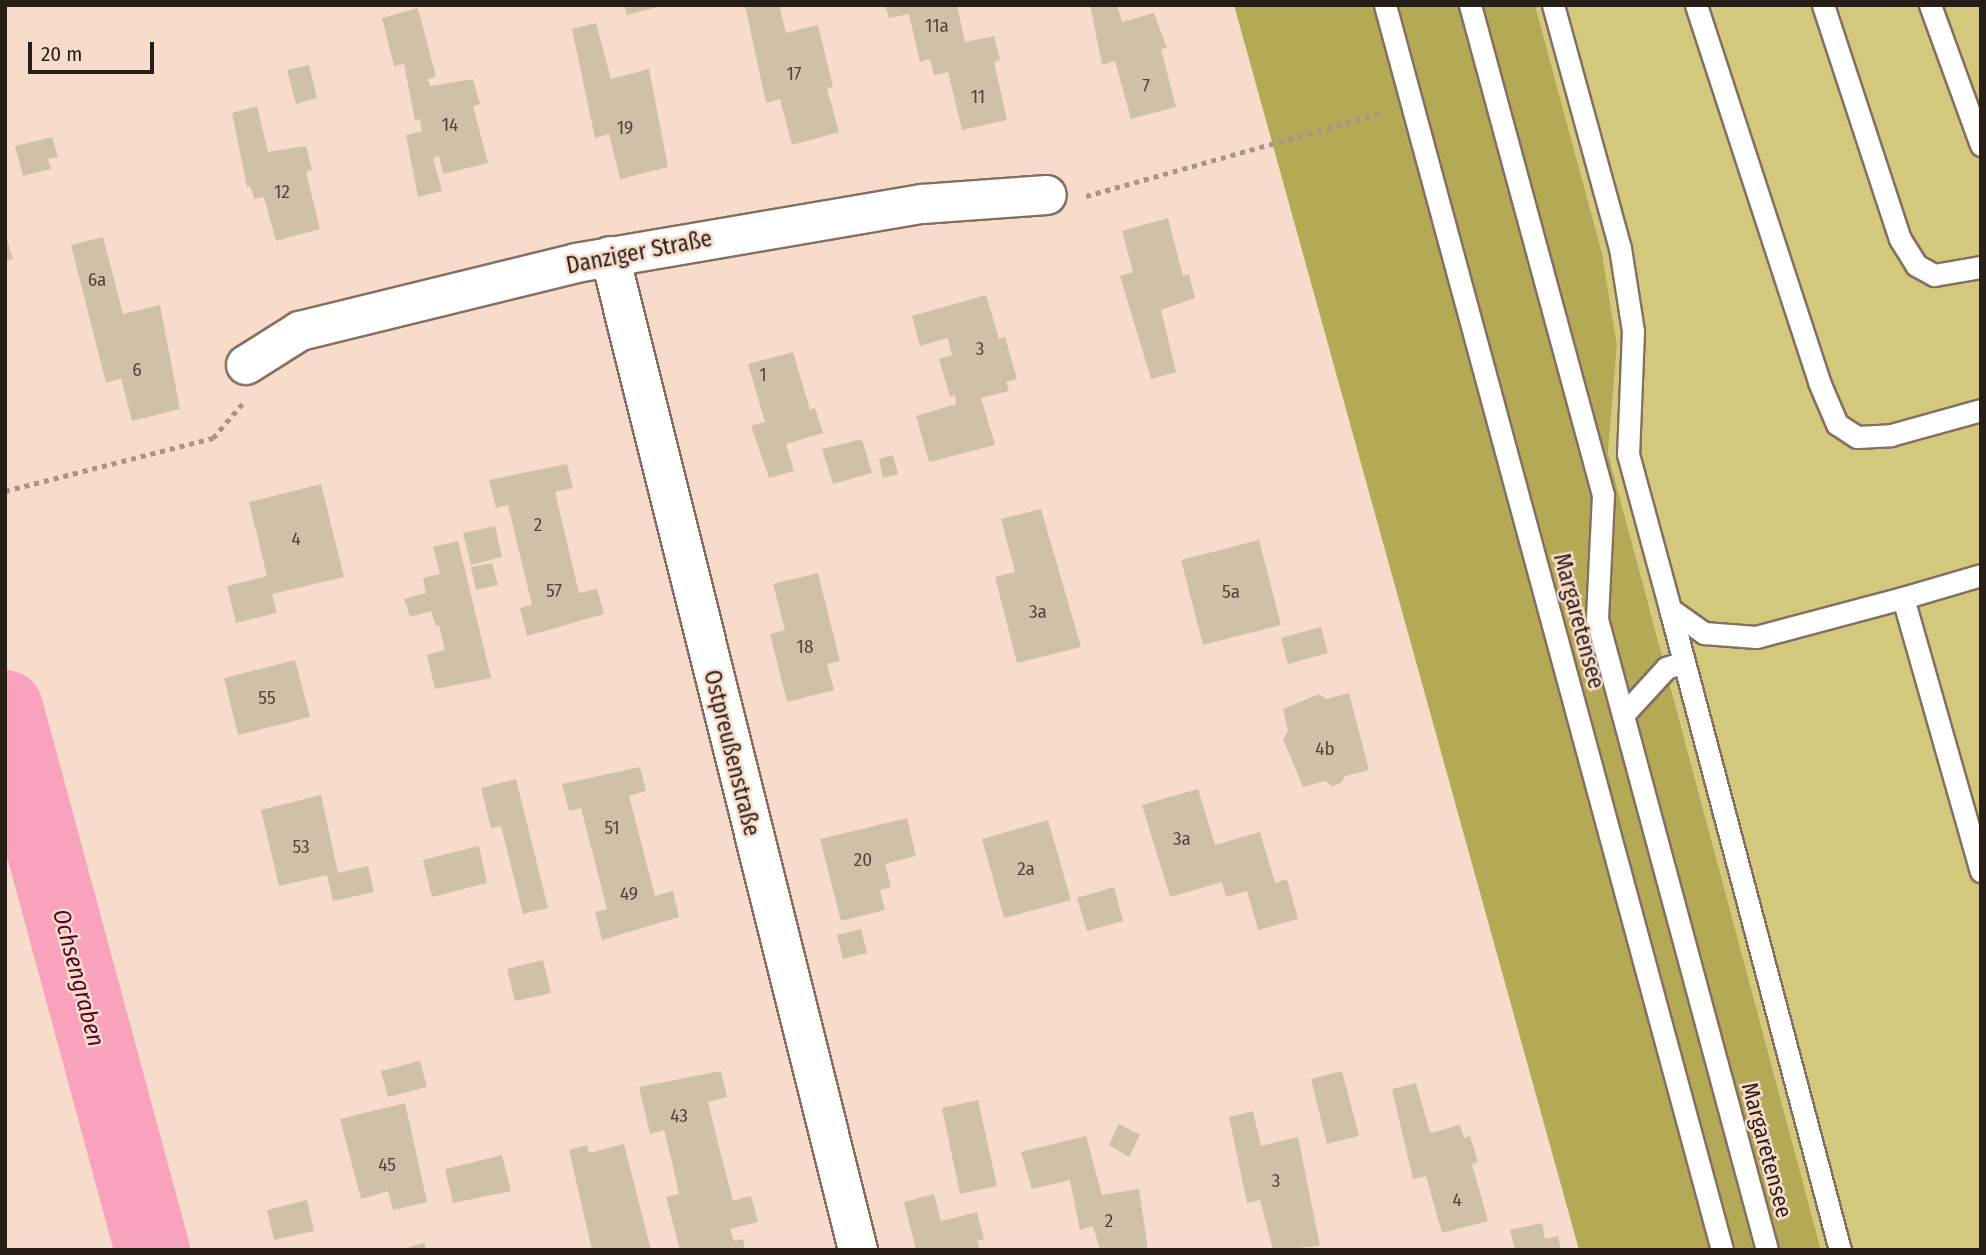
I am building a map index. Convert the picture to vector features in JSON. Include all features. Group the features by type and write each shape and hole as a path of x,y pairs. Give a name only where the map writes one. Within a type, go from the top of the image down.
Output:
{"street":[{"name":"Danziger Straße","path":"246,365 300,331 610,256 922,204 1047,195"},
{"name":"Ostpreußenstraße","path":"610,256 858,1250"}],"lane":[{"name":"Margaretensee","path":"1385,5 1722,1250"},
{"name":"Margaretensee","path":"1470,5 1603,495 1597,619 1767,1250"},
{"path":"1553,5 1620,248 1633,331 1628,454 1840,1250"},
{"path":"1696,5 1819,382 1837,424 1857,437 1891,435 1981,410"},
{"path":"1823,5 1900,239 1916,265 1934,275 1981,267"},
{"path":"1930,5 1981,145"},
{"path":"1603,495 1628,454"},
{"path":"1670,609 1704,633 1756,637 1981,576"},
{"path":"1903,598 1981,871"},
{"path":"1623,715 1666,668 1684,662"}],"path":[{"path":"1047,195 1086,195 1412,105"},
{"path":"5,491 213,438 242,406 246,365"}],"shaded area":[{"path":"1234,5 1535,5 1602,253 1617,345 1608,453 1821,1250 1579,1250"},
{"path":"1535,5 1981,5 1981,1250 1821,1250 1608,452 1617,345 1602,253"}],"building":[{"path":"624,5 662,5 662,6 627,15"},
{"path":"745,5 779,5 786,33 818,25 833,87 827,89 839,132 792,145 780,99 766,103"},
{"path":"885,5 957,5 965,42 994,36 1000,60 994,62 1007,120 962,130 948,72 934,75 930,59 920,62 909,14 889,18"},
{"path":"1090,5 1117,5 1122,22 1154,13 1167,48 1161,49 1176,107 1131,119 1115,61 1102,65"},
{"path":"418,8 436,77 428,79 430,86 473,79 480,104 473,106 488,163 443,174 439,156 433,158 442,191 418,197 406,135 422,131 420,119 415,120 404,64 394,66 382,18"},
{"path":"596,23 611,79 649,69 668,167 620,179 609,134 595,138 572,29"},
{"path":"309,65 317,98 296,104 287,70"},
{"path":"257,106 268,152 306,146 312,170 306,172 320,229 276,241 264,197 254,199 250,186 247,187 232,113"},
{"path":"52,137 58,157 48,159 51,169 23,176 15,146"},
{"path":"1168,218 1183,276 1189,274 1195,298 1161,310 1176,372 1151,379 1120,276 1133,272 1122,231"},
{"path":"5,233 13,259 5,261"},
{"path":"103,237 123,314 160,305 180,409 132,421 121,378 106,383 71,245"},
{"path":"986,295 999,339 1005,337 1017,379 1006,382 1009,391 981,398 995,445 929,462 916,416 956,404 955,395 950,397 939,359 952,355 948,338 920,346 912,316"},
{"path":"793,352 810,410 815,408 823,433 786,444 794,471 769,478 751,426 765,422 748,364"},
{"path":"862,439 872,473 833,484 822,449"},
{"path":"893,455 898,474 883,478 879,459"},
{"path":"567,464 573,488 555,492 579,593 597,589 604,614 527,636 520,608 532,605 508,505 496,508 489,480"},
{"path":"321,484 344,577 272,594 277,613 236,623 227,586 267,576 249,502"},
{"path":"1041,509 1081,647 1017,663 995,577 1015,572 1001,519"},
{"path":"495,526 502,557 471,565 463,533"},
{"path":"1259,540 1281,625 1203,645 1181,560"},
{"path":"458,541 491,678 435,689 427,655 445,650 439,625 436,626 431,611 410,617 404,599 426,593 423,578 440,574 433,547"},
{"path":"492,563 498,585 476,590 471,567"},
{"path":"818,573 840,661 827,664 834,690 787,702 770,634 785,630 773,584"},
{"path":"1321,627 1328,653 1288,664 1281,638"},
{"path":"295,660 310,717 238,735 224,678"},
{"path":"1349,693 1369,770 1345,776 1341,783 1332,786 1325,781 1303,787 1283,739 1288,731 1283,709 1319,694 1326,699"},
{"path":"640,767 646,791 629,796 655,896 673,891 679,917 602,940 595,912 607,909 581,808 569,811 562,784"},
{"path":"516,779 548,908 523,914 501,826 491,828 481,788"},
{"path":"1198,789 1215,845 1260,832 1275,883 1287,879 1298,919 1258,930 1247,891 1226,897 1222,882 1170,897 1142,805"},
{"path":"321,795 338,873 368,866 374,892 333,901 327,875 279,886 261,810"},
{"path":"907,818 916,856 885,864 891,887 880,890 885,910 841,921 820,839"},
{"path":"1048,820 1071,900 1004,918 982,839"},
{"path":"479,846 487,883 432,897 423,860"},
{"path":"1114,887 1123,921 1087,931 1077,898"},
{"path":"861,929 867,953 843,959 837,935"},
{"path":"543,960 551,993 515,1001 507,969"},
{"path":"420,1061 427,1087 388,1097 381,1071"},
{"path":"721,1071 727,1097 708,1102 720,1151 733,1201 751,1196 758,1222 730,1229 734,1241 743,1239 745,1250 680,1250 666,1197 679,1194 664,1130 650,1134 639,1087"},
{"path":"1342,1071 1359,1136 1327,1144 1311,1079"},
{"path":"1416,1083 1430,1133 1460,1125 1464,1138 1470,1136 1478,1162 1472,1164 1488,1221 1442,1233 1426,1176 1413,1179 1392,1089"},
{"path":"978,1100 997,1186 960,1194 942,1108"},
{"path":"405,1103 427,1202 393,1210 388,1191 361,1199 340,1119"},
{"path":"1253,1111 1261,1146 1298,1137 1320,1246 1273,1250 1260,1200 1247,1203 1229,1117"},
{"path":"1119,1124 1140,1135 1129,1157 1109,1145"},
{"path":"1086,1136 1102,1195 1139,1189 1148,1250 1100,1250 1093,1226 1080,1230 1070,1180 1032,1189 1021,1152"},
{"path":"624,1144 651,1250 592,1250 569,1150 587,1145 589,1153"},
{"path":"502,1155 511,1191 453,1203 445,1169"},
{"path":"934,1194 941,1221 977,1212 984,1239 977,1241 980,1250 916,1250 904,1202"},
{"path":"307,1200 314,1231 274,1240 267,1210"},
{"path":"1542,1223 1545,1239 1558,1236 1561,1250 1515,1250 1510,1230"},
{"path":"424,1243 426,1250 403,1250 403,1249"}],"waterway":[{"name":"Ochsengraben","path":"5,707 152,1250"}]}
